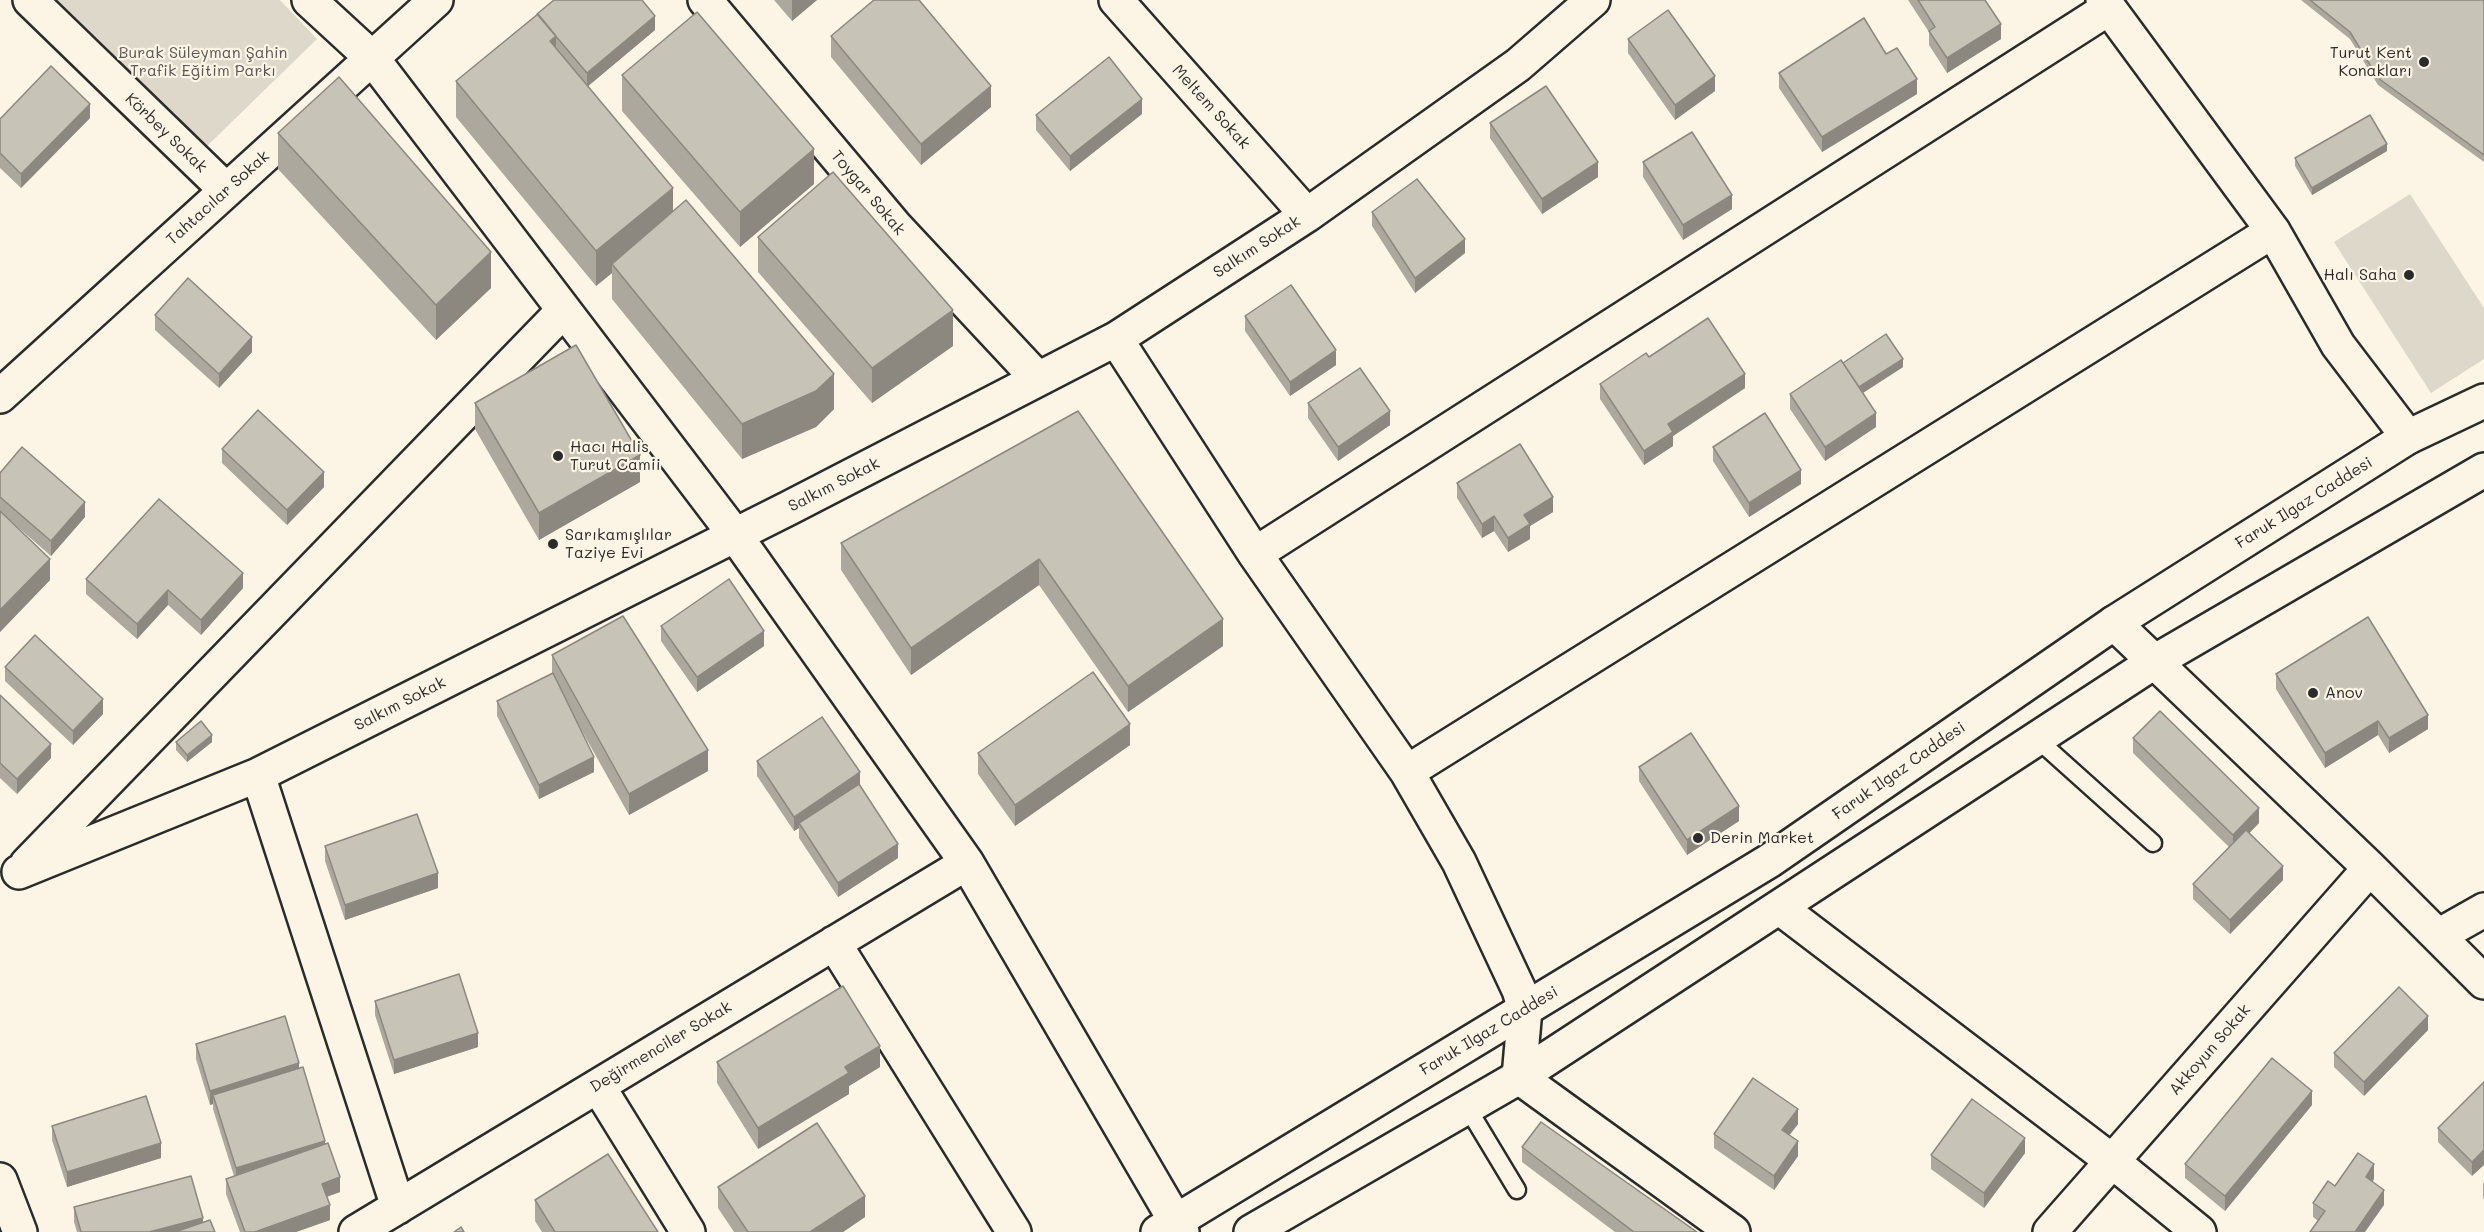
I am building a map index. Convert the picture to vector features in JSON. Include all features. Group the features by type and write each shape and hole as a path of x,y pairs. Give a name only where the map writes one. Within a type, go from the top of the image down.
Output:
{"street":[{"name":"Körbey Sokak","path":"30,0 226,190"},
{"path":"309,0 372,58 735,536 967,863 1172,1228"},
{"name":"Tahtacılar Sokak","path":"1,392 436,0"},
{"name":"Toygar Sokak","path":"705,0 896,227 1038,379"},
{"name":"Meltem Sokak","path":"1116,0 1307,215"},
{"name":"Salkım Sokak","path":"9,878 258,775 735,536 1116,339 1307,215 1518,65 1593,0"},
{"path":"1255,554 2106,4 2273,231 2338,345 2408,437"},
{"path":"1407,772 2273,231"},
{"path":"9,878 564,310"},
{"path":"1116,339 1255,554 1407,772 1459,862 1526,1009 1519,1077"},
{"name":"Faruk Ilgaz Caddesi","path":"1172,1228 1769,861 2114,623 2408,437 2484,400"},
{"path":"1251,1232 1519,1077 2154,662 2484,470"},
{"path":"2114,623 2370,868 2484,982"},
{"path":"258,775 398,1207"},
{"name":"Değirmenciler Sokak","path":"356,1232 967,863"},
{"name":"Akkoyun Sokak","path":"2050,1232 2370,868"},
{"path":"1780,908 2112,1161 2199,1232"},
{"path":"2438,936 2484,910"},
{"path":"834,943 1014,1232"},
{"path":"1519,1077 1733,1232"},
{"path":"598,1086 688,1232"},
{"path":"0,1180 20,1232"}],"lane":[{"path":"2037,739 2153,843"},
{"path":"1467,1107 1517,1190"}],"green space":[{"name":"Burak Süleyman Şahin Trafik Eğitim Parkı","path":"50,0 280,0 317,39 205,148"},
{"name":"Halı Saha","path":"2410,194 2484,308 2484,359 2431,393 2334,242"}],"building":[{"path":"554,0 642,0 655,16 587,73 537,14"},
{"path":"874,0 919,0 991,86 921,144 831,36"},
{"path":"1918,0 1985,0 2001,24 1947,58 1929,31 1935,27"},
{"name":"Turut Kent Konakları","path":"2310,0 2484,0 2484,155 2378,78 2350,32"},
{"path":"1668,10 1715,76 1675,105 1628,39"},
{"path":"697,12 814,149 740,212 622,75"},
{"path":"538,14 556,36 550,41 673,188 596,251 456,81"},
{"path":"1864,18 1886,54 1897,48 1917,79 1822,137 1779,73"},
{"path":"1109,57 1142,99 1070,156 1036,115"},
{"path":"51,66 90,104 21,174 0,153 0,119"},
{"path":"339,77 491,252 436,305 278,133"},
{"path":"1546,86 1598,162 1542,199 1490,123"},
{"path":"2370,115 2387,144 2312,188 2295,158"},
{"path":"1692,132 1732,195 1683,225 1643,162"},
{"path":"833,172 953,310 872,368 758,237"},
{"path":"1417,179 1465,239 1415,278 1372,212"},
{"path":"686,200 834,374 816,391 742,424 612,264"},
{"path":"188,278 252,337 219,374 155,315"},
{"path":"1291,285 1336,350 1290,382 1245,316"},
{"path":"1708,318 1745,374 1668,424 1673,432 1644,451 1600,384 1646,353 1649,357"},
{"path":"1886,334 1903,359 1859,387 1843,363"},
{"name":"Hacı Halis Turut Camii","path":"576,345 640,455 539,513 475,403"},
{"path":"1841,360 1876,413 1825,447 1790,394"},
{"path":"1360,368 1390,411 1338,447 1308,403"},
{"path":"258,410 324,472 287,510 222,449"},
{"path":"1078,411 1223,619 1128,686 1039,559 911,648 841,543"},
{"path":"1765,413 1801,470 1749,503 1713,447"},
{"path":"1520,444 1553,497 1524,515 1530,524 1508,538 1494,516 1482,524 1457,483"},
{"path":"22,447 85,502 51,541 0,497 0,473"},
{"path":"159,499 243,573 201,620 168,590 137,624 86,579"},
{"path":"0,511 50,559 0,610"},
{"path":"729,579 764,631 697,677 661,626"},
{"path":"623,616 708,750 629,794 552,655"},
{"path":"2368,617 2428,715 2389,738 2378,721 2325,753 2276,674"},
{"path":"35,635 103,699 73,731 5,667"},
{"path":"1093,672 1130,724 1015,805 978,753"},
{"path":"553,673 594,757 539,785 497,701"},
{"path":"0,695 51,744 17,779 0,763"},
{"path":"2160,711 2259,808 2233,835 2133,738"},
{"path":"822,717 860,772 794,817 757,761"},
{"path":"201,721 212,735 187,755 176,742"},
{"path":"1691,733 1739,806 1687,840 1639,767"},
{"path":"859,784 898,844 838,883 799,823"},
{"path":"417,814 438,873 345,905 325,846"},
{"path":"2246,830 2283,866 2230,920 2193,884"},
{"path":"459,974 478,1033 394,1060 375,1001"},
{"path":"843,986 880,1046 845,1067 849,1073 758,1128 717,1062"},
{"path":"2399,987 2428,1016 2364,1082 2334,1053"},
{"path":"285,1016 299,1063 210,1091 196,1044"},
{"path":"2272,1058 2312,1091 2225,1196 2185,1164"},
{"path":"303,1067 325,1141 236,1168 213,1095"},
{"path":"1753,1078 1798,1109 1782,1130 1798,1141 1774,1176 1714,1134"},
{"path":"2484,1082 2484,1150 2472,1162 2438,1128"},
{"path":"146,1096 161,1143 67,1172 52,1126"},
{"path":"1972,1099 2025,1138 1984,1193 1931,1155"},
{"path":"1541,1122 1697,1232 1634,1232 1522,1147"},
{"path":"817,1123 865,1196 810,1232 748,1232 718,1187"},
{"path":"328,1143 340,1177 322,1184 330,1205 255,1232 245,1232 226,1179"},
{"path":"2358,1153 2374,1164 2366,1177 2384,1190 2355,1232 2310,1232 2325,1211 2313,1203 2328,1181 2335,1186"},
{"path":"608,1154 658,1232 555,1232 535,1200"},
{"path":"191,1176 203,1218 149,1232 81,1232 74,1207"},
{"path":"210,1220 215,1232 175,1232"},
{"path":"461,1227 464,1232 454,1232"}],"place":[{"name":"Turut Kent Konakları","path":"2424,62"},
{"name":"Halı Saha","path":"2409,275"},
{"name":"Hacı Halis Turut Camii","path":"558,456"},
{"name":"Sarıkamışlılar Taziye Evi","path":"553,544"},
{"name":"Anov","path":"2313,693"},
{"name":"Derin Market","path":"1698,838"}]}
